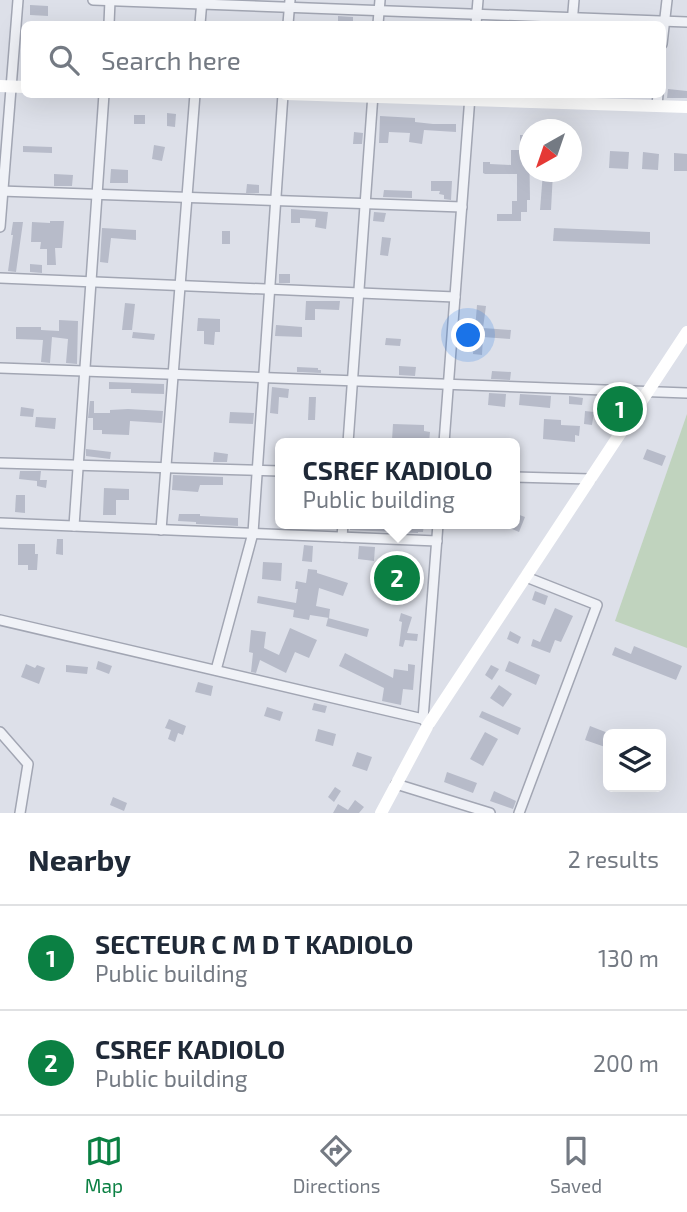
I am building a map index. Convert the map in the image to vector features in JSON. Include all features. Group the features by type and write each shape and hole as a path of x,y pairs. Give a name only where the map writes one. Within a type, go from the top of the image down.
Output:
{"street":[{"path":"0,227 18,0"},
{"path":"93,0 290,4 476,19 573,21 665,21 667,0"},
{"path":"109,21 110,0"},
{"path":"378,21 380,0"},
{"path":"476,19 478,0"},
{"path":"573,21 575,0"},
{"path":"200,21 202,2"},
{"path":"666,21 687,22"},
{"path":"74,526 104,98"},
{"path":"161,530 195,98"},
{"path":"216,670 254,533 285,98"},
{"path":"348,438 373,98"},
{"path":"444,438 470,98"},
{"path":"518,98 657,100 687,107"},
{"path":"1,191 462,207"},
{"path":"0,278 455,297"},
{"path":"381,813 426,722 526,577 687,332"},
{"path":"0,368 687,393"},
{"path":"0,463 275,471"},
{"path":"520,477 590,480"},
{"path":"0,523 436,541"},
{"path":"342,537 343,529"},
{"path":"426,722 437,529"},
{"path":"519,813 597,604 526,577"},
{"path":"0,620 426,722"},
{"path":"0,732 28,764 20,813"},
{"path":"396,785 464,809 490,813"}],"green space":[{"path":"687,414 687,648 615,621"}],"building":[{"path":"30,5 48,6 48,16 30,15"},
{"path":"338,16 353,17 353,21 338,21"},
{"path":"668,89 687,91 687,98 667,98"},
{"path":"167,113 176,114 175,127 167,126"},
{"path":"134,115 145,115 145,124 134,124"},
{"path":"380,116 415,118 415,122 433,124 456,124 456,132 424,130 422,144 409,142 410,133 389,132 388,143 379,143"},
{"path":"354,132 363,133 362,144 353,144"},
{"path":"154,145 165,147 162,161 152,159"},
{"path":"23,146 52,147 52,153 23,152"},
{"path":"511,150 519,150 519,182 530,182 530,200 527,200 527,212 521,212 521,221 497,221 497,214 512,214 512,201 517,201 517,174 485,174 483,162 511,165"},
{"path":"610,151 629,152 628,169 609,168"},
{"path":"643,152 659,154 658,170 642,169"},
{"path":"674,153 687,154 687,171 674,171"},
{"path":"111,169 128,170 128,183 110,183"},
{"path":"54,174 73,175 72,186 54,186"},
{"path":"431,181 452,181 451,200 444,199 444,195 439,194 440,191 431,191"},
{"path":"542,182 552,182 551,210 540,210"},
{"path":"247,184 259,185 259,193 246,193"},
{"path":"384,190 412,191 412,198 383,197"},
{"path":"291,209 328,212 326,229 315,227 316,219 300,218 300,223 291,223"},
{"path":"374,212 386,213 384,222 373,221"},
{"path":"64,221 62,248 55,248 56,265 47,265 47,249 40,249 41,242 31,242 32,222"},
{"path":"13,222 23,222 16,272 8,271"},
{"path":"102,228 136,230 136,240 111,238 108,263 100,262"},
{"path":"554,228 650,232 650,244 553,241"},
{"path":"222,231 230,231 230,244 222,244"},
{"path":"382,237 391,238 388,256 380,255"},
{"path":"30,264 42,265 42,273 30,272"},
{"path":"279,274 290,274 290,283 279,283"},
{"path":"306,301 340,301 339,310 315,309 315,320 305,320"},
{"path":"125,303 135,304 132,330 122,330"},
{"path":"477,305 486,306 483,328 511,330 510,339 483,337 482,355 473,354"},
{"path":"198,318 220,319 220,332 215,332 214,345 204,344 204,331 197,331"},
{"path":"59,320 78,321 77,364 66,363 68,339 52,337 50,363 41,362 43,340 16,339 16,327 41,327 41,330 59,331"},
{"path":"276,325 302,327 302,337 275,336"},
{"path":"133,332 155,334 154,340 132,338"},
{"path":"386,338 401,339 400,346 385,345"},
{"path":"399,366 416,367 415,376 399,375"},
{"path":"297,367 318,368 321,373 297,372"},
{"path":"492,371 511,372 510,380 491,379"},
{"path":"109,382 164,384 164,394 109,389"},
{"path":"272,387 289,389 288,398 279,397 278,414 270,413"},
{"path":"489,393 506,394 505,407 488,405"},
{"path":"520,394 551,396 550,408 519,405"},
{"path":"569,396 583,398 582,405 569,404"},
{"path":"309,397 316,397 315,420 308,420"},
{"path":"90,401 94,401 94,413 128,409 163,411 162,423 130,421 129,435 102,434 102,430 93,430 93,418 88,418"},
{"path":"21,407 34,409 33,417 20,416"},
{"path":"585,411 594,412 592,425 584,424"},
{"path":"230,412 254,413 253,424 229,423"},
{"path":"36,417 56,418 55,429 35,427"},
{"path":"544,419 561,420 561,425 580,426 579,436 575,435 575,442 543,439"},
{"path":"393,424 424,425 424,431 430,432 429,438 392,438"},
{"path":"86,449 111,452 110,459 86,456"},
{"path":"647,449 666,456 662,466 643,459"},
{"path":"214,452 228,454 227,462 213,462"},
{"path":"20,471 41,471 40,480 47,480 46,488 37,486 37,481 19,479"},
{"path":"173,475 223,477 223,485 200,485 198,492 172,490"},
{"path":"104,488 129,489 129,500 116,500 116,515 103,515"},
{"path":"16,495 25,495 25,513 15,512"},
{"path":"179,514 238,518 238,526 178,521"},
{"path":"520,515 525,517 519,532 512,529 520,529"},
{"path":"423,529 423,532 418,533 350,530"},
{"path":"57,539 63,539 63,555 56,554"},
{"path":"18,544 35,544 35,554 38,554 37,570 28,570 28,565 18,565"},
{"path":"304,545 313,546 312,562 302,561"},
{"path":"359,546 375,547 374,561 358,559"},
{"path":"263,562 282,563 281,581 262,579"},
{"path":"308,569 348,583 343,596 319,588 316,606 330,609 329,618 310,615 309,620 293,617 294,610 257,603 258,596 296,603 296,581 306,583"},
{"path":"535,591 548,596 545,605 532,600"},
{"path":"555,608 573,616 561,642 555,640 550,653 531,646 533,639 540,642"},
{"path":"401,613 412,617 407,633 418,634 417,641 405,640 403,647 399,646"},
{"path":"328,618 369,629 367,637 326,626"},
{"path":"290,628 317,640 309,658 295,652 286,673 260,660 256,673 251,672 251,630 266,632 264,648 279,655"},
{"path":"510,631 521,637 518,644 507,639"},
{"path":"634,646 682,666 676,680 612,655 615,647 631,654"},
{"path":"345,653 393,678 394,669 408,671 408,664 415,665 413,690 403,689 401,705 382,701 384,688 339,666"},
{"path":"98,661 112,666 109,674 96,669"},
{"path":"509,661 540,675 536,685 505,671"},
{"path":"26,664 45,668 39,684 21,677"},
{"path":"66,665 88,667 87,674 66,672"},
{"path":"491,665 499,669 492,680 485,675"},
{"path":"198,682 213,686 211,696 195,692"},
{"path":"499,685 512,694 503,707 490,698"},
{"path":"314,703 327,706 325,713 312,710"},
{"path":"267,707 283,712 280,721 264,716"},
{"path":"482,711 521,728 518,735 479,717"},
{"path":"169,719 186,726 183,735 178,733 175,742 168,739 171,730 165,728"},
{"path":"590,726 603,731 603,746 585,740"},
{"path":"318,729 336,734 333,746 315,741"},
{"path":"485,732 498,739 483,766 470,759"},
{"path":"357,752 372,757 367,771 352,766"},
{"path":"447,772 477,783 473,793 444,782"},
{"path":"335,787 341,791 334,802 328,797"},
{"path":"494,791 516,801 513,809 490,801"},
{"path":"113,797 127,803 124,811 110,805"},
{"path":"355,800 364,807 359,813 333,813 338,804 348,810"}],"place":[{"name":"SECTEUR C M D T KADIOLO","path":"620,409"},
{"name":"CSREF KADIOLO","path":"397,578"}]}
